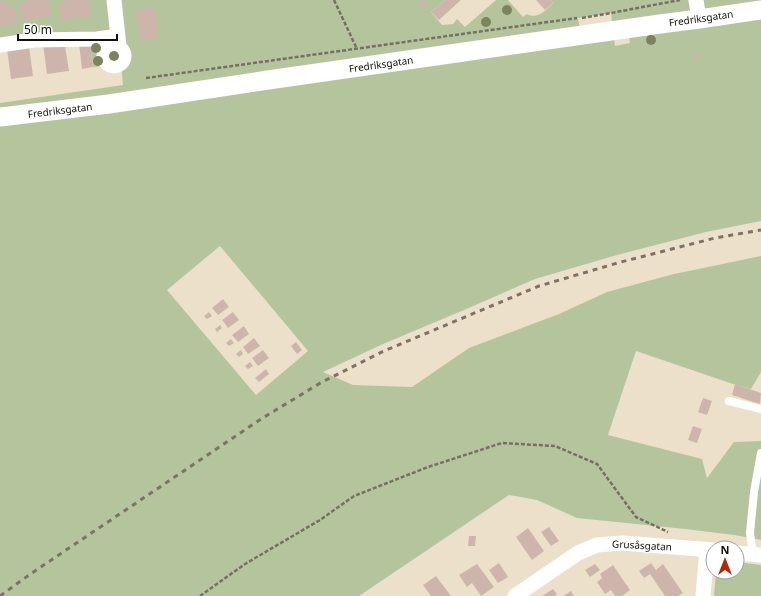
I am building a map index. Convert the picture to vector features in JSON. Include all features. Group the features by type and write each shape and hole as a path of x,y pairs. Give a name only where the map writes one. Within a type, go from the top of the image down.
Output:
{"street":[{"path":"0,45 34,40 97,40 120,54 114,0"},
{"path":"696,0 699,19"},
{"name":"Fredriksgatan","path":"0,117 109,104 761,10"},
{"name":"Grusåsgatan","path":"515,596 578,553 597,545 622,543 705,550"},
{"path":"745,554 757,555"},
{"path":"703,596 705,580"}],"lane":[{"path":"729,401 761,409"},
{"path":"757,555 750,533 754,492 761,453"}],"path":[{"path":"334,0 357,49"},
{"path":"146,78 604,14 680,0"},
{"path":"200,596 245,564 320,520 354,496 428,467 502,444 555,446 597,464 636,517 671,533"}],"green space":[{"path":"0,0 445,0 431,12 442,25 453,24 457,19 465,27 496,0 508,0 523,17 527,14 535,16 542,13 553,3 551,0 761,0 761,221 706,232 617,255 535,279 383,344 323,372 353,385 412,387 469,348 559,314 607,292 674,274 761,256 761,372 751,389 636,351 608,435 702,459 707,478 734,442 761,441 761,540 685,529 577,518 537,500 509,495 359,596 0,596 0,103 123,85 121,62 114,66 107,64 107,66 93,67 89,39 0,45","holes":["611,13 613,31 581,35 578,18","628,29 630,43 615,46 613,31","220,246 308,351 256,395 167,290"]},
{"path":"745,563 761,565 761,596 714,596 715,580 745,580"}],"building":[{"path":"25,0 49,0 51,16 21,21 19,4 26,3"},
{"path":"66,0 89,0 91,16 61,20 59,3 66,2"},
{"path":"423,0 427,4 422,8 418,4"},
{"path":"445,0 461,0 439,20 431,12"},
{"path":"536,0 551,0 553,3 545,10"},
{"path":"7,1 8,8 15,7 17,24 0,26 0,2"},
{"path":"155,8 159,37 140,40 136,10"},
{"path":"54,43 55,47 65,46 69,71 47,74 43,44"},
{"path":"90,43 93,67 82,69 79,44"},
{"path":"29,46 33,76 11,79 7,49"},
{"path":"700,54 700,58 692,59 692,55"},
{"path":"223,299 229,307 218,315 212,308"},
{"path":"209,312 212,316 207,319 204,316"},
{"path":"233,312 239,320 228,328 222,320"},
{"path":"220,325 222,328 217,332 215,329"},
{"path":"244,326 249,334 238,342 232,335"},
{"path":"254,338 260,346 248,354 243,347"},
{"path":"231,339 234,343 229,346 226,343"},
{"path":"296,342 302,350 297,354 291,346"},
{"path":"241,350 243,354 239,357 236,354"},
{"path":"263,350 269,358 258,366 252,358"},
{"path":"250,362 253,366 248,369 245,366"},
{"path":"266,369 269,374 259,382 255,378"},
{"path":"735,384 761,393 760,404 732,395"},
{"path":"703,398 712,401 707,415 698,412"},
{"path":"693,426 702,429 697,443 688,440"},
{"path":"549,527 559,541 551,546 541,532"},
{"path":"528,528 544,551 532,560 516,537"},
{"path":"469,536 476,536 475,546 468,546"},
{"path":"499,563 508,577 498,583 489,570"},
{"path":"651,563 656,570 663,564 683,593 678,596 665,596 650,574 644,578 639,571"},
{"path":"477,564 494,587 481,596 472,583 467,587 459,575"},
{"path":"595,564 600,570 590,577 585,570"},
{"path":"613,565 630,590 622,596 615,596 611,590 605,594 597,582 602,578 600,574"},
{"path":"436,576 451,596 431,596 423,585"},
{"path":"553,589 557,594 555,596 542,596"},
{"path":"571,591 574,596 563,596"}],"railway":[{"path":"0,596 261,419 322,382 384,351 539,286 621,262 715,238 761,230"}]}
